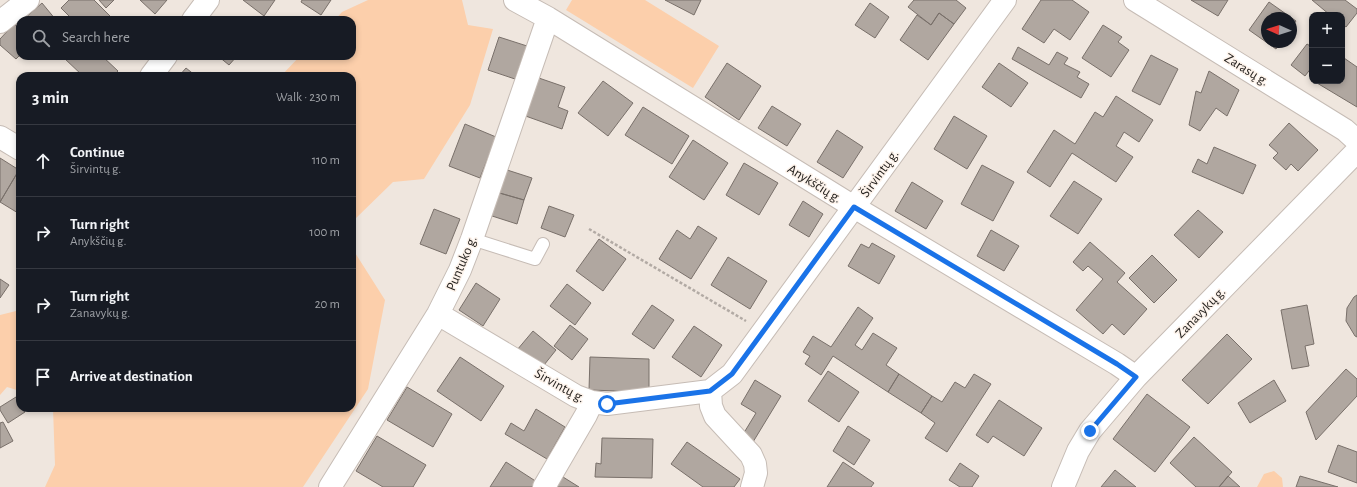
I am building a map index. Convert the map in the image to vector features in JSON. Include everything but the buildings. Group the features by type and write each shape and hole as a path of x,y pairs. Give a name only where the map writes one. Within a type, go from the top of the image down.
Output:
{"street":[{"path":"0,22 28,0"},
{"path":"196,16 208,0"},
{"name":"Anykščių g.","path":"515,0 548,18 854,207 1117,364 1136,377"},
{"name":"Širvintų g.","path":"438,314 576,396 592,402 607,404 710,391 732,374 1005,0"},
{"name":"Zarasų g.","path":"1136,0 1345,130 1357,141"},
{"name":"Puntuko g.","path":"330,487 438,314 460,270 548,18"},
{"path":"154,72 163,60"},
{"path":"0,137 16,147"},
{"name":"Zanavykų g.","path":"1062,487 1078,452 1090,431 1136,377 1357,151"},
{"path":"710,391 711,406 715,416 752,455 756,473 752,487"},
{"path":"544,487 592,402"}],"lane":[{"path":"472,239 536,259 543,244"}],"path":[{"path":"589,229 763,331"}],"shaded area":[{"path":"368,0 462,0 468,25 493,29 470,105 424,179 393,182 356,218 356,72 285,72 296,60 356,60 356,16 338,16 342,12"},
{"path":"572,0 645,0 719,46 693,88 566,10"},
{"path":"356,254 385,300 368,389 356,407"},
{"path":"16,311 16,390 7,387 0,395 0,315"},
{"path":"53,412 353,412 303,487 45,487 55,465"},
{"path":"1274,471 1282,478 1283,487 1257,487 1264,474"}],"route":[{"path":"607,404 710,391 720,384 732,374 854,207 1117,364 1136,377 1090,431"}]}
